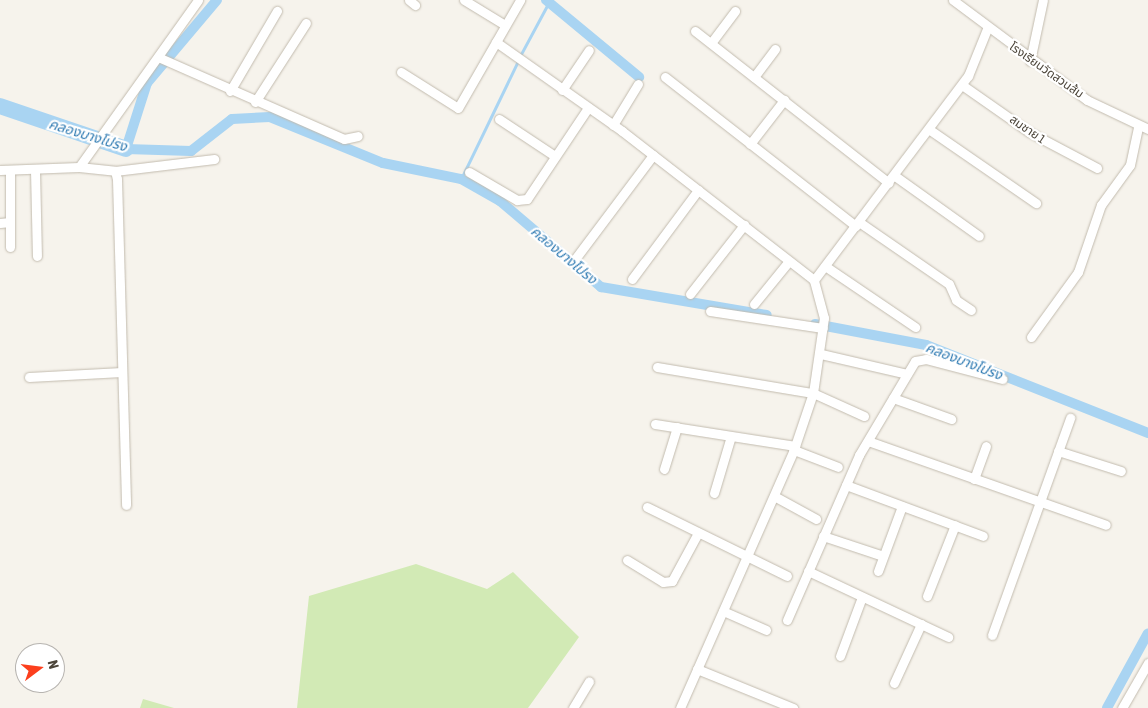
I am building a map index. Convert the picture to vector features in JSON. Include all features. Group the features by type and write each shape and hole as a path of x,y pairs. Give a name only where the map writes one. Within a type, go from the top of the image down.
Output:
{"street":[{"path":"79,166 101,133 164,60 198,0"},
{"path":"464,0 505,26"},
{"path":"401,72 458,108 520,0"},
{"name":"โรงเรียนวัดสวนส้ม","path":"953,0 987,29 1087,100 1148,130"},
{"path":"1030,61 1043,0"},
{"path":"230,91 277,11"},
{"path":"711,43 735,11"},
{"path":"255,102 306,23"},
{"path":"814,280 930,130 962,85 987,29"},
{"path":"695,31 892,180 979,236"},
{"path":"496,42 613,125 814,280 823,308 821,354 814,393 774,496 682,704"},
{"path":"754,77 775,49"},
{"path":"562,90 589,50"},
{"path":"164,60 230,91 344,140 358,136"},
{"path":"665,77 750,144 858,224 949,284 956,300 970,310"},
{"path":"613,125 638,84"},
{"name":"สมชาย 1","path":"962,85 1029,132 1097,168"},
{"path":"750,144 784,100"},
{"path":"469,172 524,200 588,108"},
{"path":"499,119 555,156"},
{"path":"1031,338 1078,272 1101,205 1130,164 1138,126"},
{"path":"930,130 1036,203"},
{"path":"575,258 653,155"},
{"path":"0,170 35,170 79,166 115,170 214,159"},
{"path":"10,170 10,247"},
{"path":"35,170 37,256"},
{"path":"115,170 126,504"},
{"path":"632,278 698,190"},
{"path":"0,223 10,222"},
{"path":"690,294 744,226"},
{"path":"754,304 789,260"},
{"path":"826,266 915,327"},
{"path":"710,311 823,326"},
{"path":"821,354 907,374"},
{"path":"787,620 846,485 868,441 907,374 922,358 1002,379"},
{"path":"657,367 814,393 864,416"},
{"path":"29,377 122,372"},
{"path":"893,398 951,419"},
{"path":"992,635 1070,418"},
{"path":"655,424 794,448 838,467"},
{"path":"664,469 677,427"},
{"path":"714,493 731,436"},
{"path":"868,441 1039,503 1106,525"},
{"path":"974,479 986,446"},
{"path":"1058,451 1121,471"},
{"path":"846,485 983,536"},
{"path":"774,496 816,519"},
{"path":"878,571 902,506"},
{"path":"646,507 787,576"},
{"path":"927,596 955,525"},
{"path":"627,560 663,582 672,581 698,533"},
{"path":"823,536 884,556"},
{"path":"808,571 948,637"},
{"path":"840,656 862,597"},
{"path":"723,611 766,630"},
{"path":"894,683 921,624"},
{"path":"1122,708 1148,662"},
{"path":"697,669 793,708"},
{"path":"573,708 589,681"}],"green space":[{"path":"416,564 487,589 513,572 579,637 528,708 297,708 309,596"},
{"path":"143,699 174,708 140,708"}],"waterway":[{"name":"คลองบางโปรง","path":"217,0 147,83 126,149 191,151 232,119 270,117 383,163 461,179 500,201 601,287 767,315"},
{"path":"546,0 639,77"},
{"path":"520,56 549,2"},
{"path":"461,179 518,61"},
{"name":"คลองบางโปรง","path":"0,106 126,149"},
{"name":"คลองบางโปรง","path":"815,324 926,345 1148,433"},
{"path":"1107,708 1148,633"}]}
